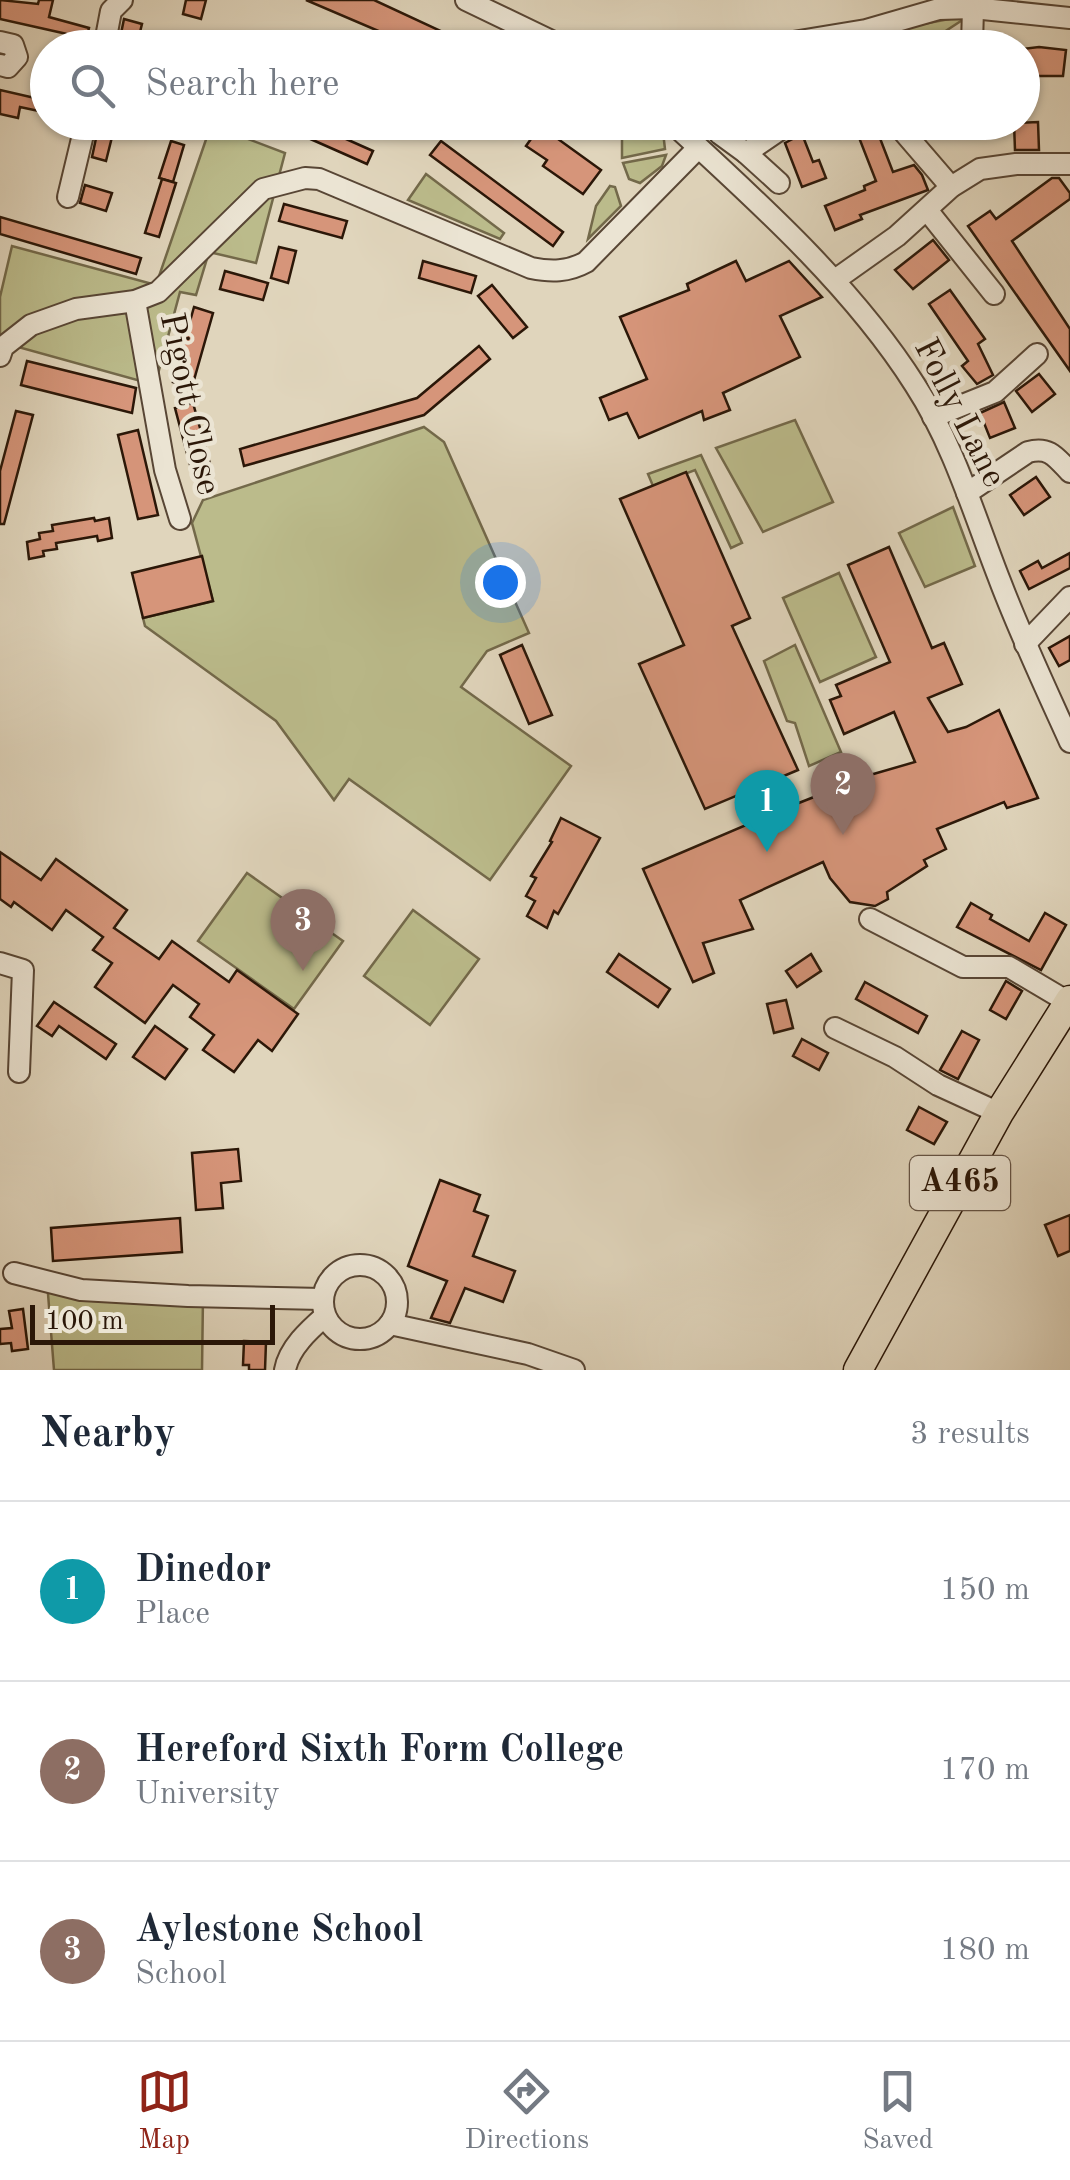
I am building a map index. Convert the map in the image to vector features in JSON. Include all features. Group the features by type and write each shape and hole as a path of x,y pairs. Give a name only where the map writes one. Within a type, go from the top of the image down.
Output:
{"highway":[{"name":"A465","path":"858,1370 999,1113 1069,1001"}],"street":[{"path":"107,30 111,11 122,0"},
{"path":"466,0 528,30"},
{"path":"971,30 973,8"},
{"path":"866,30 939,10 973,8 1070,18"},
{"path":"0,42 13,45 17,57 8,67 0,65"},
{"path":"68,197 82,140"},
{"name":"Folly Lane","path":"690,140 835,280 881,335 933,416 1070,742"},
{"path":"728,140 779,183"},
{"path":"746,153 765,140"},
{"path":"911,140 951,187"},
{"path":"0,356 3,348 31,325 76,308 135,302 158,292 264,189 305,178 331,183 531,268 574,269 586,262 698,148"},
{"path":"835,280 951,187 980,169 1070,164"},
{"path":"927,210 994,294"},
{"name":"Pigott Close","path":"135,302 165,470 180,519"},
{"path":"933,416 995,392 1037,354"},
{"path":"967,493 1028,452 1039,449 1050,451 1070,472"},
{"path":"1026,644 1070,597"},
{"path":"870,919 963,967 1010,967 1069,1001"},
{"path":"0,963 23,970 19,1072"},
{"path":"834,1028 895,1057 938,1085 999,1113"},
{"path":"285,1370 285,1364 324,1308 334,1274 358,1264 374,1267 385,1274 397,1296 390,1324 380,1333 356,1339 333,1328 324,1308"},
{"path":"14,1272 81,1290 324,1308"},
{"path":"390,1324 528,1354 574,1370"}],"green space":[{"path":"970,15 947,30 892,30"},
{"path":"206,140 251,140 285,153 256,263 209,252 196,295 180,292 155,385 0,342 0,297 12,246 156,285"},
{"path":"622,140 664,140 665,149 622,158"},
{"path":"666,155 662,166 640,183 629,179 623,163"},
{"path":"426,174 504,233 500,239 408,200"},
{"path":"610,186 615,187 621,206 588,239 596,206"},
{"path":"795,420 833,502 763,532 716,448"},
{"path":"424,427 444,442 529,633 487,651 461,687 571,766 490,880 349,779 334,800 276,721 145,626 143,618 213,601 192,523 203,500"},
{"path":"701,455 742,543 731,548 695,470 653,486 648,474"},
{"path":"953,507 975,566 925,587 899,533"},
{"path":"839,573 876,657 820,682 783,598"},
{"path":"795,645 841,752 809,766 795,723 787,721 764,661"},
{"path":"247,873 343,941 294,1009 198,941"},
{"path":"413,910 479,959 430,1025 364,976"},
{"path":"47,1281 203,1297 202,1370 54,1370"}],"building":[{"path":"0,0 38,4 39,0 53,0 49,17 89,28 49,30 0,19"},
{"path":"186,0 206,0 201,19 183,14"},
{"path":"306,0 374,0 439,30 376,30"},
{"path":"124,19 142,24 140,30 122,30"},
{"path":"1040,47 1066,50 1063,76 1040,76"},
{"path":"0,90 30,97 30,109 20,107 18,118 0,114"},
{"path":"96,140 111,140 106,161 92,157"},
{"path":"313,140 348,140 373,151 367,164"},
{"path":"530,140 559,140 601,170 583,194 543,166 547,160 526,146"},
{"path":"804,140 813,162 819,160 826,178 802,187 785,143"},
{"path":"860,140 881,140 893,172 914,165 928,190 860,215 862,219 835,230 825,206 865,190 864,186 876,181"},
{"path":"1015,140 1039,140 1039,150 1015,150"},
{"path":"171,141 184,145 173,182 159,178"},
{"path":"441,141 563,232 553,246 430,155"},
{"path":"1052,178 1059,178 1070,199 1012,241 1070,329 1070,371 968,226 990,211 996,219"},
{"path":"162,179 176,183 159,237 145,233"},
{"path":"85,185 112,193 106,211 80,203"},
{"path":"284,204 347,221 342,238 279,221"},
{"path":"0,217 141,258 136,274 0,234"},
{"path":"933,240 949,260 913,289 895,270"},
{"path":"279,247 296,251 288,283 271,278"},
{"path":"423,261 476,276 471,293 419,278"},
{"path":"736,261 746,281 789,261 822,297 780,316 800,357 723,393 730,410 704,420 702,411 639,438 627,413 609,420 600,398 647,379 620,317 689,290 687,284"},
{"path":"225,271 268,283 263,300 220,289"},
{"path":"492,285 527,327 513,338 478,296"},
{"path":"950,290 985,339 978,344 993,375 977,384 962,366 968,361 929,304"},
{"path":"194,307 213,313 192,387 173,382"},
{"path":"479,346 490,359 424,415 244,466 240,449 417,398"},
{"path":"27,361 136,388 132,413 21,385"},
{"path":"1039,374 1055,394 1032,412 1016,391"},
{"path":"1004,402 1015,428 990,438 980,413"},
{"path":"193,403 212,471 193,476 175,408"},
{"path":"16,411 33,415 4,524 0,524 0,471"},
{"path":"138,430 158,515 138,519 118,435"},
{"path":"686,472 750,618 732,626 798,770 705,809 639,664 684,645 620,499"},
{"path":"1036,477 1050,497 1024,515 1010,495"},
{"path":"109,518 112,538 98,541 97,536 56,543 57,549 29,559 27,542 40,539 39,533 53,531 52,525"},
{"path":"889,547 932,648 944,643 962,684 928,698 948,732 999,710 1038,798 1007,808 1004,802 937,829 946,849 924,860 927,866 887,892 888,899 875,906 850,902 830,878 823,862 740,900 753,929 703,943 714,973 693,982 643,869 786,808 915,762 894,712 844,734 830,700 841,696 836,685 890,662 848,565"},
{"path":"1070,553 1070,568 1029,589 1020,571 1038,561 1042,568"},
{"path":"202,556 213,601 143,618 132,573"},
{"path":"1070,636 1070,660 1059,666 1049,648"},
{"path":"522,645 552,715 529,724 500,655"},
{"path":"561,818 600,838 547,928 527,916 535,901 526,896 536,878 531,876 552,842"},
{"path":"0,852 41,880 56,859 127,910 114,928 159,959 172,941 229,982 237,970 298,1014 272,1051 258,1040 234,1072 203,1050 214,1035 190,1017 199,1004 173,985 145,1023 95,987 112,963 93,950 103,937 66,910 52,930 14,902 11,907 0,899"},
{"path":"971,903 1029,941 1045,913 1066,925 1041,970 957,927"},
{"path":"619,954 670,989 658,1007 607,972"},
{"path":"811,954 821,971 797,987 786,971"},
{"path":"1006,981 1022,991 1006,1019 990,1010"},
{"path":"865,982 927,1016 918,1033 856,999"},
{"path":"786,1000 793,1028 774,1033 767,1004"},
{"path":"54,1002 116,1044 106,1059 59,1026 52,1036 37,1026"},
{"path":"155,1026 187,1049 165,1079 133,1057"},
{"path":"962,1031 979,1040 958,1079 940,1070"},
{"path":"802,1039 828,1053 819,1070 793,1056"},
{"path":"919,1107 947,1122 934,1144 907,1130"},
{"path":"238,1149 241,1181 221,1183 223,1208 196,1210 192,1153"},
{"path":"440,1180 480,1195 474,1211 488,1216 473,1256 515,1271 503,1302 465,1288 450,1323 431,1318 447,1281 408,1266"},
{"path":"1070,1215 1070,1251 1058,1256 1045,1225"},
{"path":"180,1218 182,1252 53,1261 51,1228"},
{"path":"23,1309 28,1349 12,1351 11,1343 0,1344 0,1329 12,1328 9,1311"},
{"path":"244,1341 266,1342 265,1370 249,1370 249,1365 243,1365"}],"place":[{"name":"Hereford Sixth Form College","path":"843,835"},
{"name":"Dinedor","path":"767,852"},
{"name":"Aylestone School","path":"303,971"}]}
